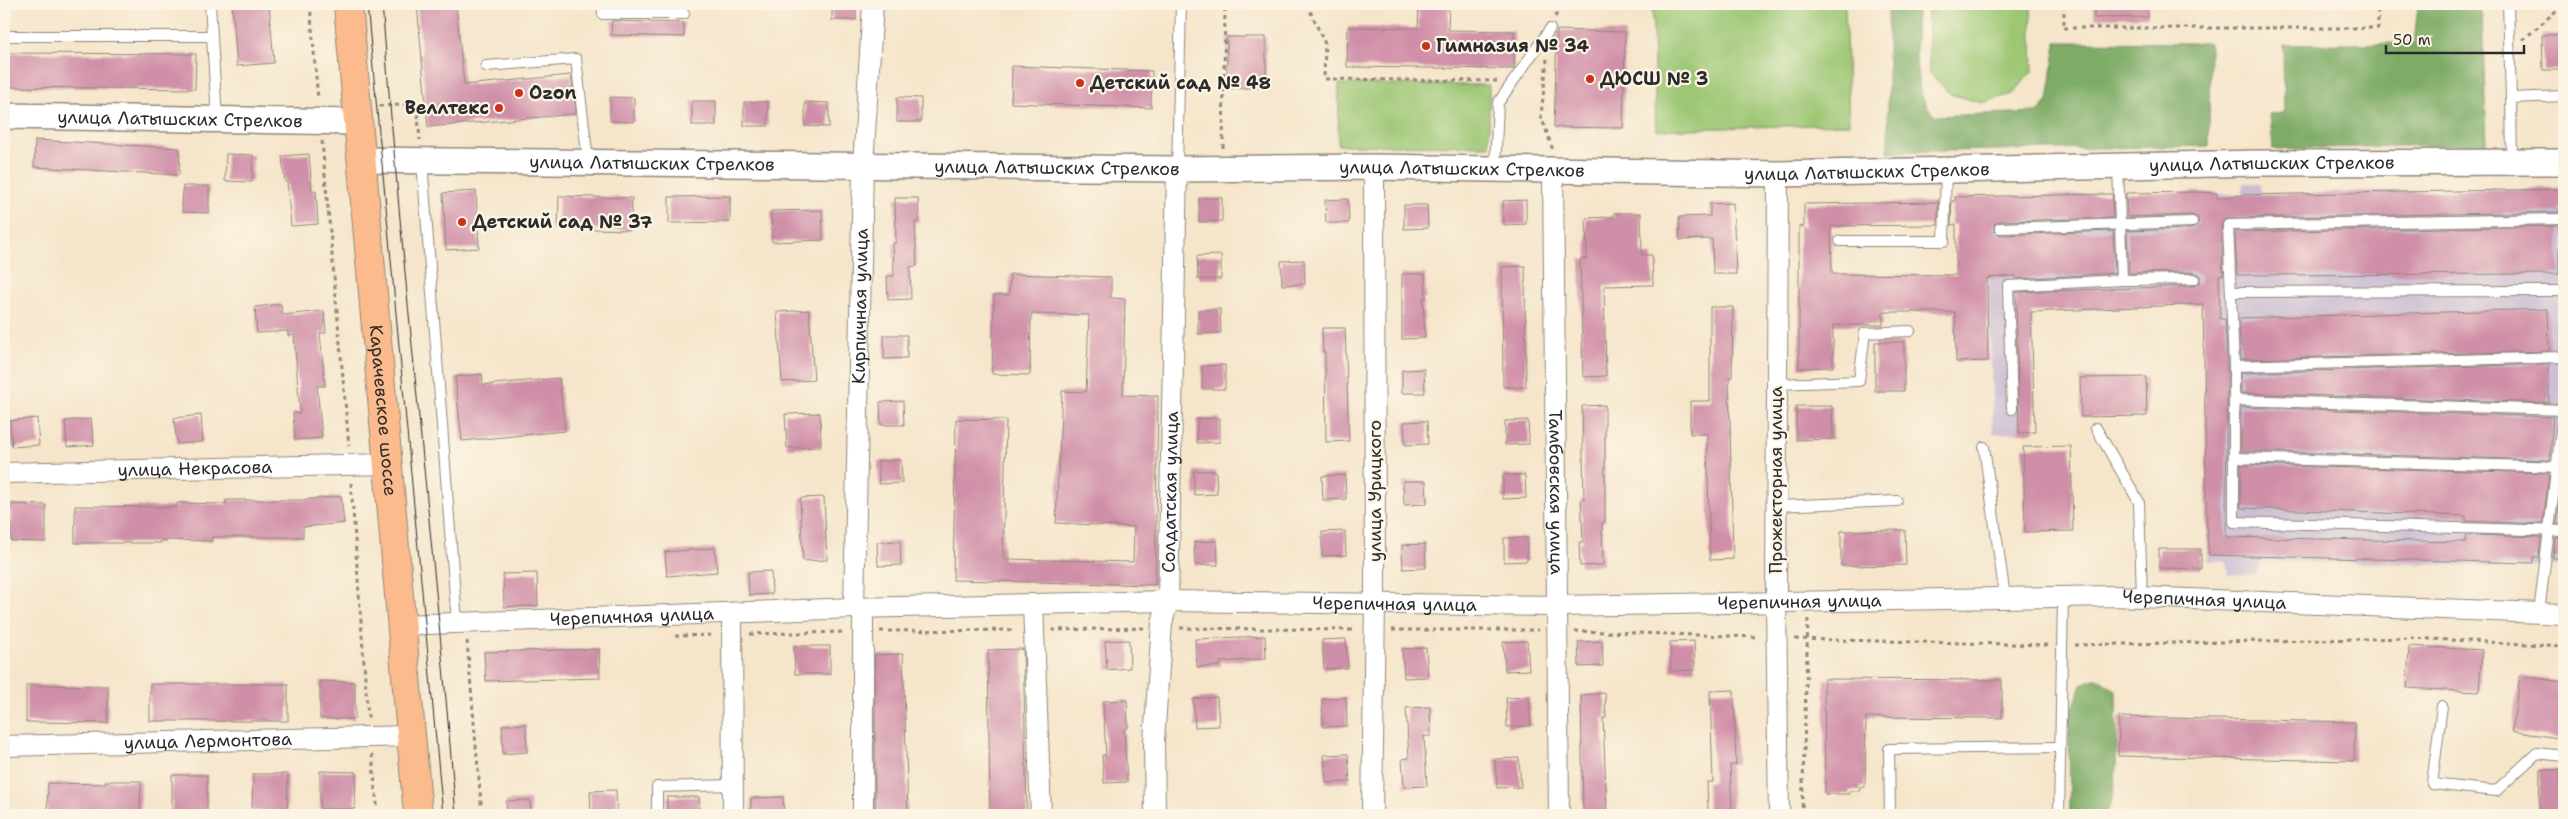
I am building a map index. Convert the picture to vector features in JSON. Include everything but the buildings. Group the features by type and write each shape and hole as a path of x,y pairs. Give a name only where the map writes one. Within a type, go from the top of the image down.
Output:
{"highway":[{"name":"Карачевское шоссе","path":"348,4 418,815"}],"street":[{"name":"Кирпичная улица","path":"858,608 863,166 873,4"},
{"name":"улица Латышских Стрелков","path":"4,116 320,121 357,114"},
{"name":"улица Латышских Стрелков","path":"361,160 1177,169 1374,167 1778,174 2258,163 2564,162"},
{"name":"улица Урицкого","path":"1372,815 1375,602 1374,167"},
{"name":"Солдатская улица","path":"1154,815 1154,741 1162,628 1168,601 1177,169"},
{"name":"Тамбовская улица","path":"1553,170 1559,815"},
{"name":"Прожекторная улица","path":"1778,174 1776,601 1779,815"},
{"name":"улица Некрасова","path":"4,474 387,464"},
{"name":"Черепичная улица","path":"401,625 858,608 1168,601 1375,602 1558,606 2063,596 2142,597 2564,614"},
{"path":"1033,604 1041,815"},
{"path":"858,608 863,631 863,815"},
{"path":"732,613 733,815"},
{"name":"улица Лермонтова","path":"4,746 411,736"}],"lane":[{"path":"210,4 217,119"},
{"path":"602,4 603,14 684,14"},
{"path":"1177,169 1181,4"},
{"path":"2508,4 2512,162"},
{"path":"1495,169 1498,103 1550,29"},
{"path":"4,36 212,36"},
{"path":"486,66 576,59 588,162"},
{"path":"2511,98 2564,96"},
{"path":"422,161 457,623"},
{"path":"2118,166 2122,280"},
{"path":"1840,241 1944,241 1946,170"},
{"path":"2564,219 2228,225 2234,366 2234,522 2564,530"},
{"path":"2000,228 2192,222"},
{"path":"2012,409 2008,286 2122,280 2194,279"},
{"path":"2231,292 2564,291"},
{"path":"1777,384 1858,381 1865,333 1910,332"},
{"path":"2234,366 2564,357"},
{"path":"2234,400 2564,410"},
{"path":"2539,613 2561,467 2564,405"},
{"path":"2096,428 2139,502 2142,597"},
{"path":"1984,447 2005,597"},
{"path":"2234,458 2561,467"},
{"path":"1776,506 1897,501"},
{"path":"2059,815 2063,596"},
{"path":"2442,706 2432,784 2496,791 2536,753 2564,756"},
{"path":"1890,815 1889,749 2060,747"},
{"path":"657,815 657,787 732,785"}],"path":[{"path":"310,4 378,815"},
{"path":"1222,169 1225,4"},
{"path":"1307,4 1326,44 1324,79 1513,82"},
{"path":"1553,170 1553,145 1541,116 1550,29 1562,4"},
{"path":"2064,4 2064,28 2253,30 2378,28 2378,4"},
{"path":"2510,52 2564,4"},
{"path":"357,114 417,104 422,161"},
{"path":"1802,815 1808,639 1807,601"},
{"path":"673,636 863,631 1162,628 1558,630 1808,639 2062,645 2411,638 2564,646"},
{"path":"477,639 467,639 482,815"}],"shaded area":[{"path":"2243,183 2260,183 2261,194 2564,188 2564,567 2261,561 2256,574 2228,575 2226,561 2208,561 2203,304 2032,312 2035,432 1993,434 1986,196 2196,192 2243,195"}],"green space":[{"path":"1652,4 1845,4 1849,124 1656,130"},
{"path":"1888,4 1917,4 1916,64 1918,80 1927,106 1936,116 2038,112 2048,101 2056,42 2210,43 2209,146 1888,152"},
{"path":"1927,4 2031,4 2033,70 2013,94 1982,103 1950,94 1929,72"},
{"path":"2447,4 2477,4 2482,17 2487,144 2273,149 2270,114 2284,113 2283,45 2414,43 2418,6 2447,6"},
{"path":"1339,84 1489,85 1489,146 1338,145"},
{"path":"2097,678 2116,691 2117,754 2114,786 2106,815 2070,815 2069,719 2082,684"}],"tram line":[{"path":"367,4 443,815"},
{"path":"382,4 399,207 456,815"}],"place":[{"name":"Гимназия № 34","path":"1426,46"},
{"name":"ДЮСШ № 3","path":"1590,79"},
{"name":"Детский сад № 48","path":"1080,83"},
{"name":"Ozon","path":"519,93"},
{"name":"Веллтекс","path":"499,108"},
{"name":"Детский сад № 37","path":"462,222"}]}
